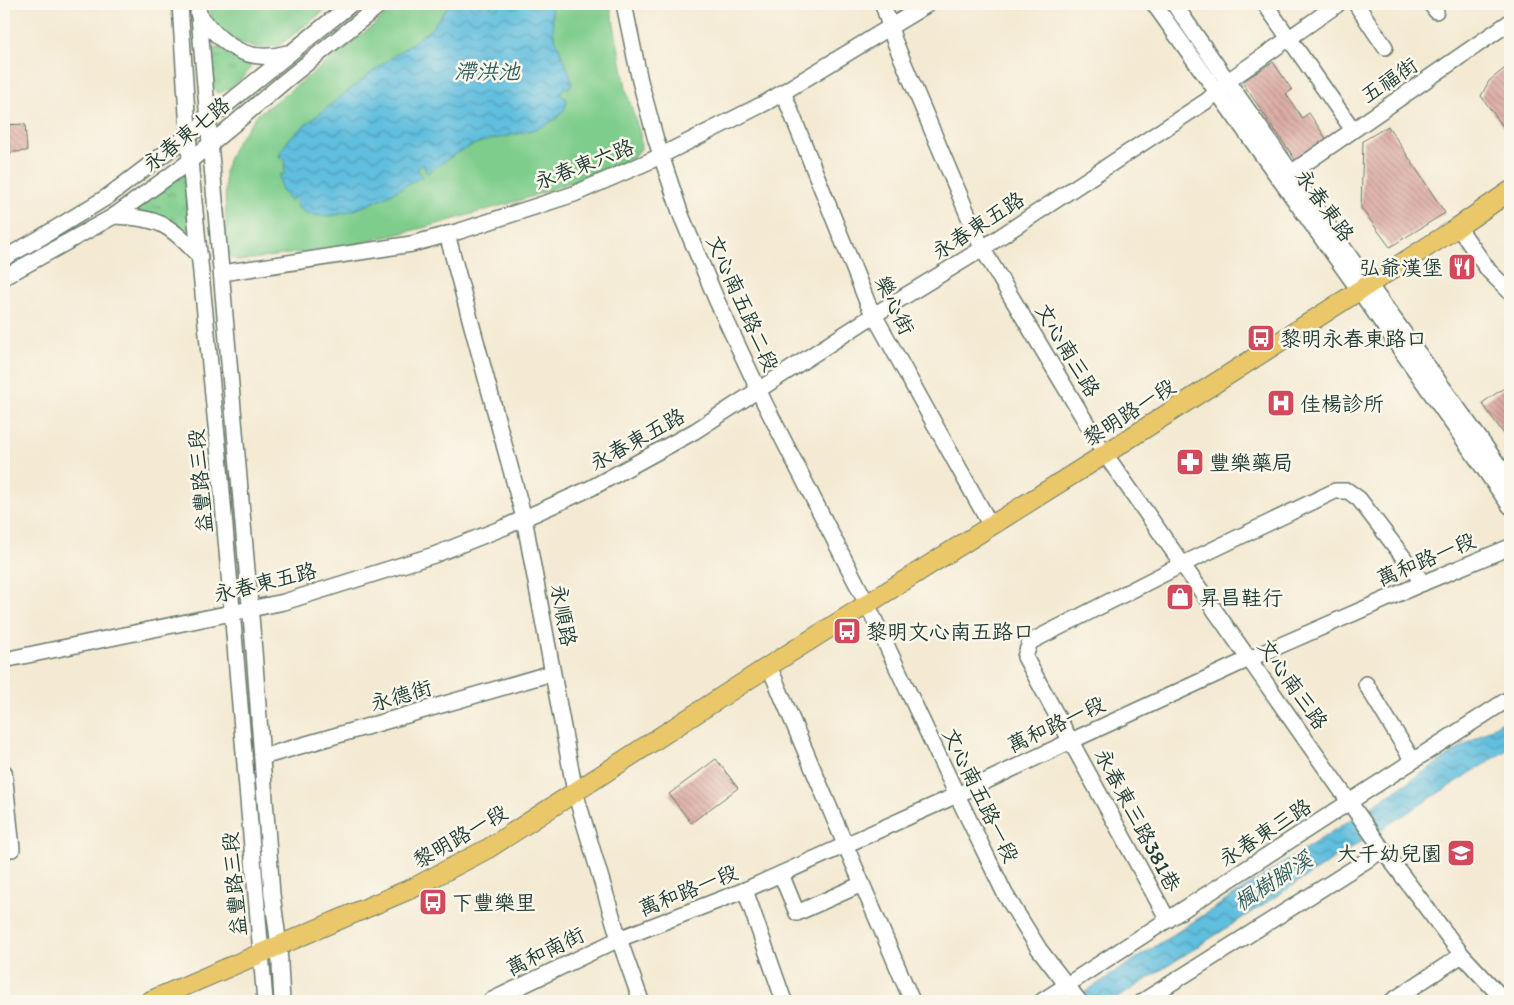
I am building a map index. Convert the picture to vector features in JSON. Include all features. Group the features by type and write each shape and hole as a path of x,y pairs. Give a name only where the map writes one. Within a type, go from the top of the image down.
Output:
{"main road":[{"name":"黎明路一段","path":"150,1001 415,887 489,848 867,604 1106,454 1458,227 1510,191"}],"street":[{"name":"益豐路三段","path":"180,4 190,161 219,456 265,1001"},
{"name":"永春東七路","path":"4,258 107,197 189,135 351,4"},
{"name":"永春東七路","path":"4,277 114,216 190,161 381,4"},
{"name":"文心南五路二段","path":"624,4 640,81 681,215 699,260 759,390 867,604"},
{"name":"文心南三路","path":"883,4 890,27 982,248 1106,454 1379,845"},
{"name":"永春東六路","path":"222,274 412,244 574,194 662,155 767,102 928,4"},
{"name":"永春東路","path":"1154,4 1291,173 1510,506"},
{"name":"永春東路","path":"1174,4 1222,86 1364,286 1510,481"},
{"path":"1266,4 1353,130"},
{"name":"永春東五路","path":"4,660 284,602 434,555 591,488 695,431 874,315 982,248 1208,100 1222,86 1338,4"},
{"path":"1356,4 1385,47"},
{"name":"益豐路三段","path":"198,8 250,609 272,894 279,946 282,1001"},
{"path":"198,8 222,40 236,50 247,54 273,57 291,52"},
{"name":"五福街","path":"1291,173 1510,22"},
{"name":"樂心街","path":"783,92 874,315 991,526"},
{"path":"114,216 139,217 160,222 173,230 200,257"},
{"path":"1458,227 1489,271 1510,292"},
{"name":"永順路","path":"447,234 524,518 575,792 619,940 641,1001"},
{"name":"永春東三路381巷","path":"1168,920 1025,657 1030,642 1183,564 1334,491 1348,491 1360,498 1423,582"},
{"name":"萬和路一段","path":"619,940 745,890 957,795 1249,658 1423,582 1510,547"},
{"name":"文心南五路一段","path":"867,604 1005,894 1039,949 1073,993"},
{"path":"770,666 912,1001"},
{"name":"永德街","path":"262,757 552,673"},
{"path":"1366,684 1413,761"},
{"name":"永春東三路","path":"1042,1001 1073,993 1168,920 1353,807 1413,761 1510,698"},
{"path":"4,772 12,849"},
{"path":"1143,1001 1379,845 1462,955 1505,1001"},
{"path":"781,874 797,913 862,884"},
{"path":"745,890 784,1001"},
{"name":"萬和南街","path":"490,1001 619,940"},
{"path":"1392,1001 1462,955"}],"green space":[{"path":"208,4 333,4 281,44 264,48 244,45 227,36 214,23"},
{"path":"400,4 610,4 627,93 640,134 641,149 633,158 597,173 524,199 434,225 353,245 239,261 229,256 226,240 225,171 230,155 238,140 257,115"},
{"path":"218,48 248,61 251,68 227,90 218,93 214,88 211,53 214,49"},
{"path":"185,172 190,236 161,216 134,211"}],"water":[{"name":"滯洪池","path":"450,4 551,4 554,36 572,83 568,89 565,86 560,94 567,99 564,110 556,119 544,125 471,146 427,173 423,164 417,169 423,176 360,208 342,214 325,216 309,214 296,206 298,202 293,197 291,201 288,198 283,192 280,182 280,174 284,175 285,159 279,158 289,139 377,68 430,30"},
{"name":"楓樹腳溪","path":"1510,716 1510,748 1113,1001 1071,1001"}],"building":[{"path":"1273,62 1292,90 1286,94 1302,118 1309,113 1327,140 1296,161 1242,82"},
{"path":"1510,64 1510,136 1481,96 1489,81"},
{"path":"25,124 27,151 4,153 4,125"},
{"path":"1388,126 1445,213 1390,247 1361,208 1363,141"},
{"path":"1510,384 1510,443 1482,403"},
{"path":"716,759 738,788 691,823 669,794"}],"place":[{"name":"弘爺漢堡","path":"1462,267"},
{"name":"黎明永春東路口","path":"1261,338"},
{"name":"佳楊診所","path":"1281,403"},
{"name":"豐樂藥局","path":"1190,462"},
{"name":"昇昌鞋行","path":"1180,597"},
{"name":"黎明文心南五路口","path":"847,631"},
{"name":"大千幼兒園","path":"1461,853"},
{"name":"下豐樂里","path":"433,902"}]}
